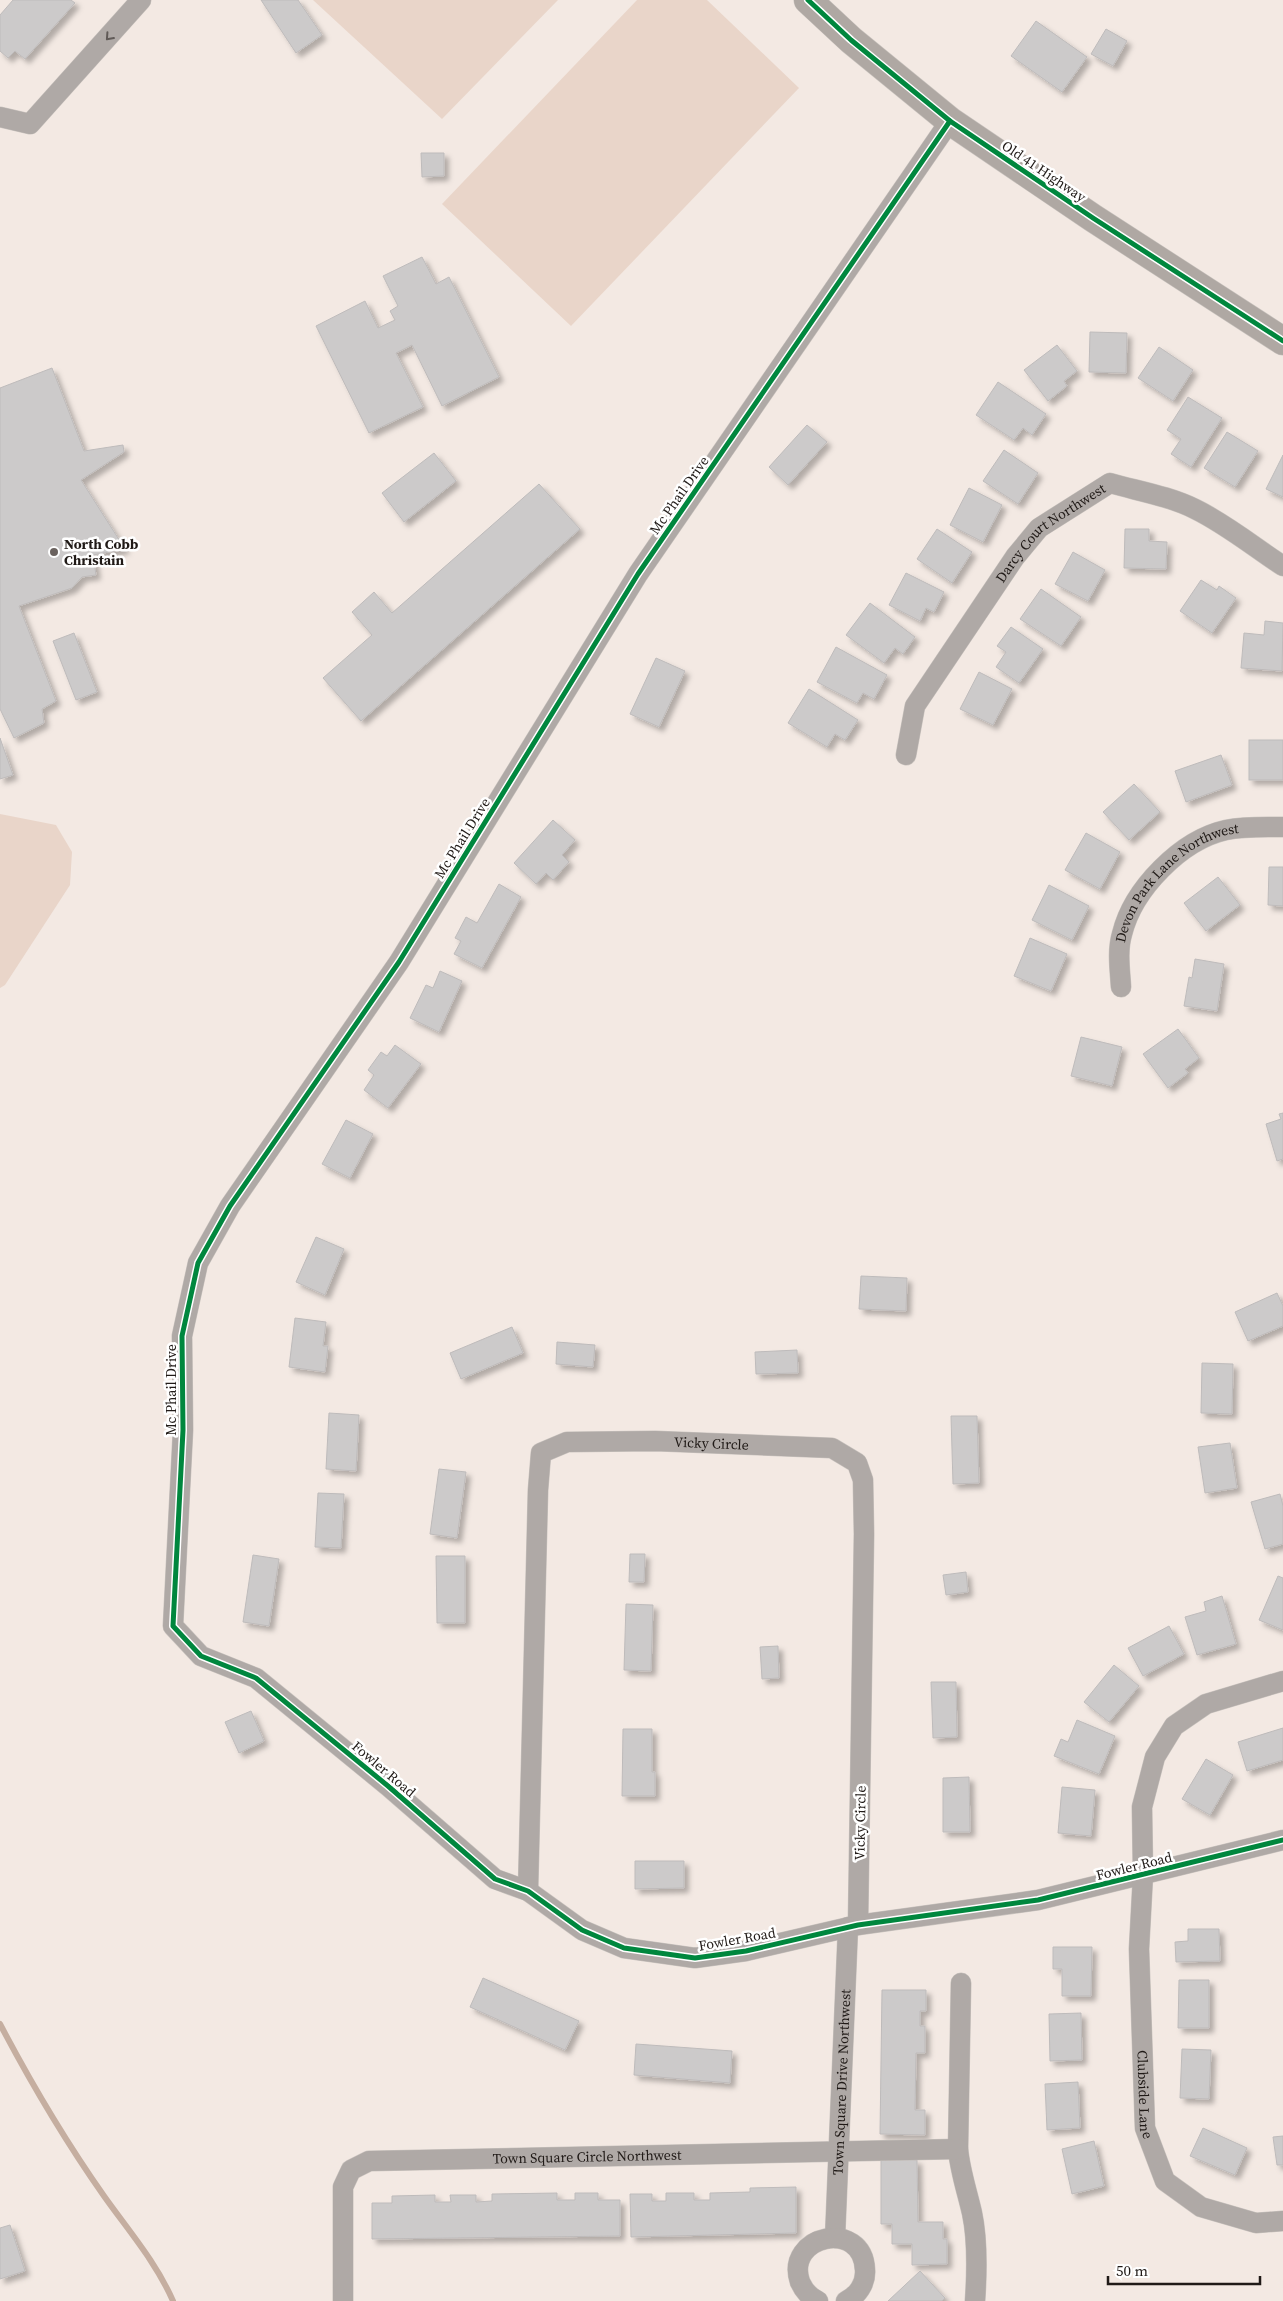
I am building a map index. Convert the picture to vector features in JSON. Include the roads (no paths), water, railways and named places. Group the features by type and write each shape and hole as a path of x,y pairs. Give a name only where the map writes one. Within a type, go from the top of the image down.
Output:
{"main road":[{"name":"Old 41 Highway","path":"808,0 851,40 950,121 1092,218 1283,341"}],"street":[{"path":"0,117 30,124 141,0"},
{"name":"Mc Phail Drive","path":"173,1626 183,1430 182,1336 198,1262 230,1206 398,962 638,574 950,121"},
{"name":"Darcy Court Northwest","path":"906,755 915,706 1015,557 1039,528 1110,483 1164,497 1195,508 1236,533 1283,566"},
{"name":"Devon Park Lane Northwest","path":"1121,987 1119,952 1122,933 1132,908 1166,864 1187,847 1225,830 1252,827 1283,827"},
{"name":"Vicky Circle","path":"528,1892 538,1490 541,1453 567,1442 655,1441 832,1448 857,1463 863,1480 864,1534 853,1926"},
{"name":"Fowler Road","path":"173,1626 201,1656 256,1678 388,1786 495,1879 528,1892 582,1930 624,1948 695,1958 746,1951 853,1926 1038,1900 1283,1840"},
{"name":"Clubside Lane","path":"1283,1681 1206,1704 1174,1726 1155,1756 1142,1807 1143,1875 1139,1949 1145,2128 1165,2181 1201,2207 1256,2223 1283,2221"},
{"name":"Town Square Drive Northwest","path":"835,2238 853,1926"},
{"path":"961,1983 958,2149 975,2236 977,2280 975,2301"},
{"name":"Town Square Circle Northwest","path":"343,2301 343,2186 351,2170 369,2160 958,2149"},
{"path":"818,2301 803,2289 798,2276 799,2263 804,2251 814,2242 826,2238 835,2238 850,2243 859,2252 865,2263 865,2275 861,2288 846,2301"}],"waterway":[{"path":"0,2024 63,2133 90,2176 150,2260 173,2301"}],"place":[{"name":"North Cobb Christain","path":"54,552"}]}
